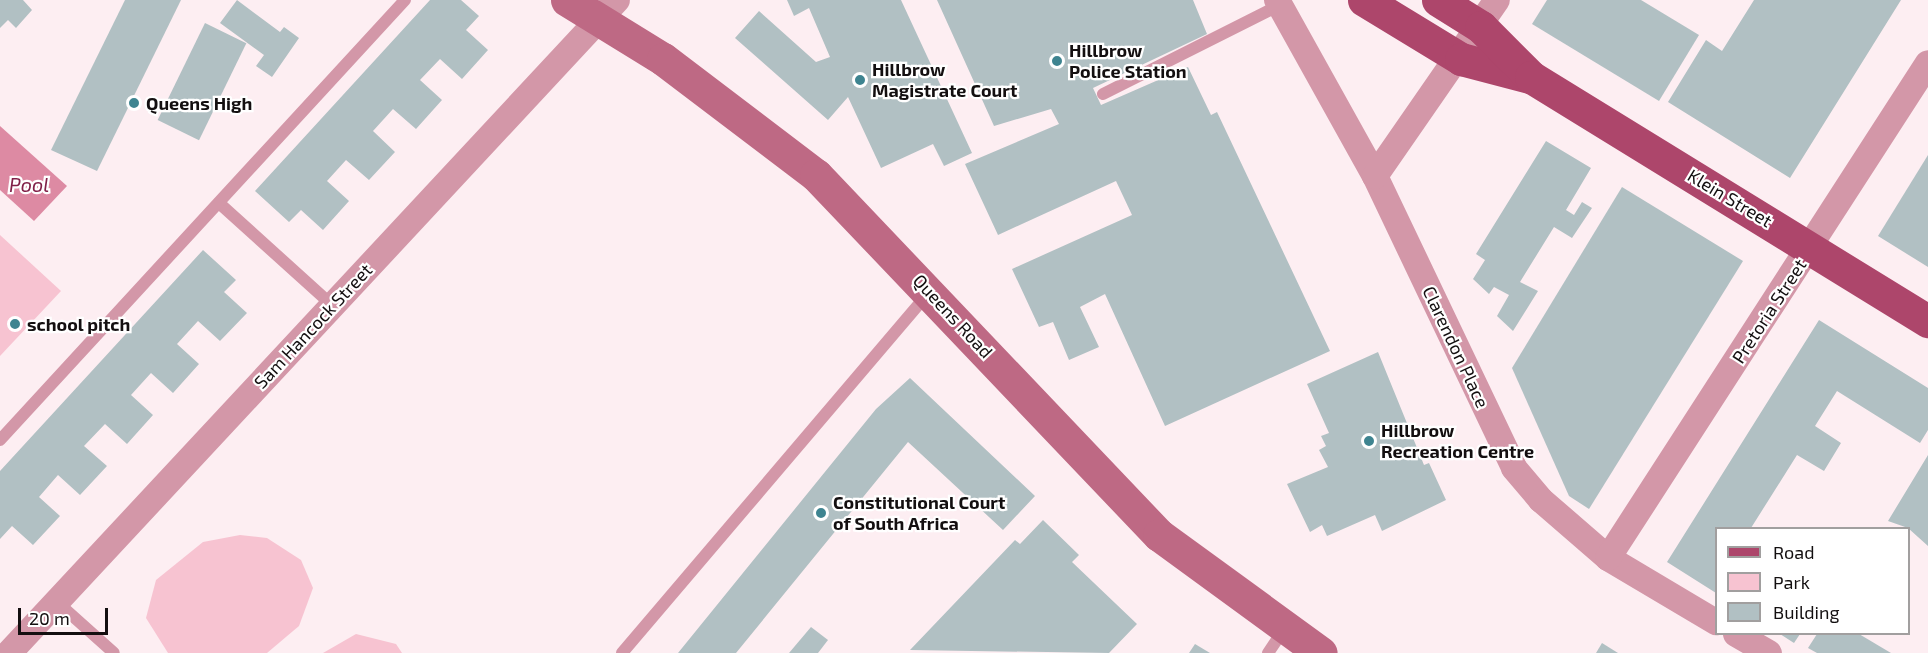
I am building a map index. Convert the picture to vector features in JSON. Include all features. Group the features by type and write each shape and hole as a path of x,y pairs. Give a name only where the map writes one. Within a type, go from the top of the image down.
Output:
{"main road":[{"name":"Klein Street","path":"1364,0 1461,59 1531,77 1928,321"},
{"path":"1438,0 1489,14"},
{"name":"Klein Street","path":"1489,14 1531,77"}],"street":[{"name":"Queens Road","path":"567,0 609,9 816,175 930,291 1159,535 1276,640 1321,653"},
{"name":"Clarendon Place","path":"1278,2 1375,176 1514,468 1541,500 1608,558 1715,621"},
{"name":"Sam Hancock Street","path":"9,653 609,9"},
{"path":"1375,176 1461,59 1489,14"},
{"name":"Pretoria Street","path":"1608,558 1811,248 1928,63"},
{"path":"1739,635 1769,653"}],"lane":[{"path":"0,440 405,0"},
{"path":"1103,94 1278,2"},
{"path":"219,203 332,305"},
{"path":"622,653 930,291"},
{"path":"57,602 114,653"}],"green space":[{"name":"school pitch","path":"0,235 61,291 0,356"},
{"path":"240,535 267,538 301,560 313,588 299,626 267,653 168,653 146,618 156,580 203,542"},
{"path":"356,634 396,644 402,653 323,653"}],"water":[{"name":"Pool","path":"0,126 67,186 34,221 0,190"}],"building":[{"path":"0,0 23,0 32,10 16,28 8,20 0,28"},
{"path":"125,0 181,0 97,171 51,150"},
{"path":"237,0 280,32 284,27 299,38 272,77 256,66 264,55 220,23"},
{"path":"430,0 461,0 479,16 466,30 488,50 462,79 440,59 420,80 442,100 416,129 393,109 373,131 395,152 369,180 346,160 327,181 349,201 323,230 301,210 289,222 255,191"},
{"name":"Hillbrow Magistrate Court","path":"787,0 901,0 972,153 944,166 933,144 881,168 848,97 828,120 735,38 759,11 816,62 830,57 809,8 794,16"},
{"path":"937,0 1193,0 1207,34 1093,88 1101,105 1188,67 1211,115 1217,112 1330,351 1165,426 1105,294 1080,307 1099,347 1069,360 1053,322 1039,327 1012,269 1132,215 1116,181 998,235 965,164 1059,124 1051,109 994,126"},
{"path":"1547,0 1641,0 1699,35 1659,101 1532,24"},
{"path":"1754,0 1901,0 1790,178 1668,102 1706,40 1722,51"},
{"path":"205,23 246,43 199,140 158,120"},
{"path":"1546,141 1591,168 1566,210 1574,215 1582,202 1592,208 1572,238 1554,227 1520,282 1538,291 1513,331 1497,316 1509,295 1494,287 1489,294 1473,279 1485,260 1476,254"},
{"path":"1928,155 1928,267 1878,236"},
{"path":"1622,187 1743,261 1589,509 1569,496 1512,368"},
{"path":"203,250 236,280 224,292 247,313 220,341 198,321 177,344 199,364 173,393 151,373 131,395 153,415 127,444 105,424 84,446 107,466 80,495 58,475 39,497 60,516 33,545 12,526 0,539 0,471"},
{"path":"1819,320 1928,388 1928,430 1920,443 1837,391 1815,426 1841,443 1824,471 1797,455 1752,527 1715,527 1715,592 1667,562"},
{"name":"Hillbrow Recreation Centre","path":"1378,352 1424,465 1429,463 1446,500 1382,531 1375,515 1327,536 1322,525 1310,532 1287,484 1328,467 1319,450 1326,446 1321,436 1329,433 1307,384"},
{"name":"Constitutional Court of South Africa","path":"910,378 1035,496 1003,530 908,442 736,653 678,653 876,409"},
{"path":"1928,455 1928,546 1910,530 1910,527 1888,521"},
{"path":"1043,520 1079,555 1072,562 1137,624 1109,653 910,650 1015,540 1020,544"},
{"path":"811,627 828,640 818,653 789,653"},
{"path":"1782,635 1799,635 1794,643"},
{"path":"1816,635 1861,635 1891,653 1817,653 1808,648"},
{"path":"1602,643 1618,653 1596,653"},
{"path":"1195,644 1210,653 1189,653"}],"place":[{"name":"Hillbrow Police Station","path":"1057,61"},
{"name":"Hillbrow Magistrate Court","path":"860,80"},
{"name":"Queens High","path":"134,103"},
{"name":"school pitch","path":"15,324"},
{"name":"Hillbrow Recreation Centre","path":"1369,441"},
{"name":"Constitutional Court of South Africa","path":"821,513"}]}
